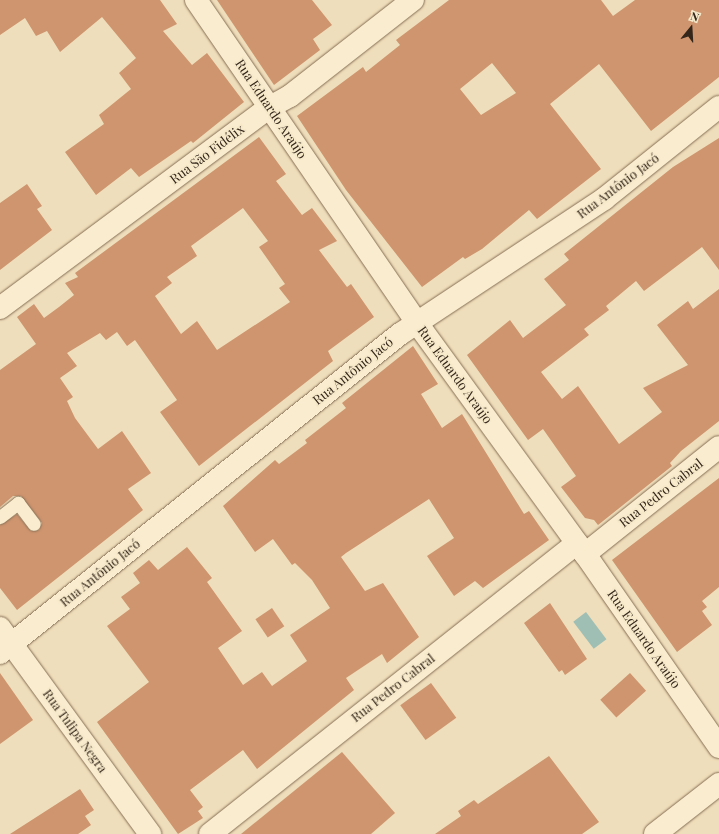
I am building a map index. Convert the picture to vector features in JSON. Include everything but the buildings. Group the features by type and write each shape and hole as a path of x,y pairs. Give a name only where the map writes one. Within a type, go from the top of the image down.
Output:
{"street":[{"name":"Rua Eduardo Araújo","path":"196,0 416,323 581,548 719,747"},
{"name":"Rua São Fidélix","path":"0,308 270,107 290,96 413,0"},
{"name":"Rua Antônio Jacó","path":"4,642 416,323 518,259 604,199 719,106"},
{"name":"Rua Pedro Cabral","path":"210,834 581,548 719,447"},
{"name":"Rua Tulipa Negra","path":"4,642 150,834"},
{"path":"655,834 719,784"}],"lane":[{"path":"0,517 18,504 34,524"}],"water":[{"path":"586,612 606,639 594,649 573,622"}]}
